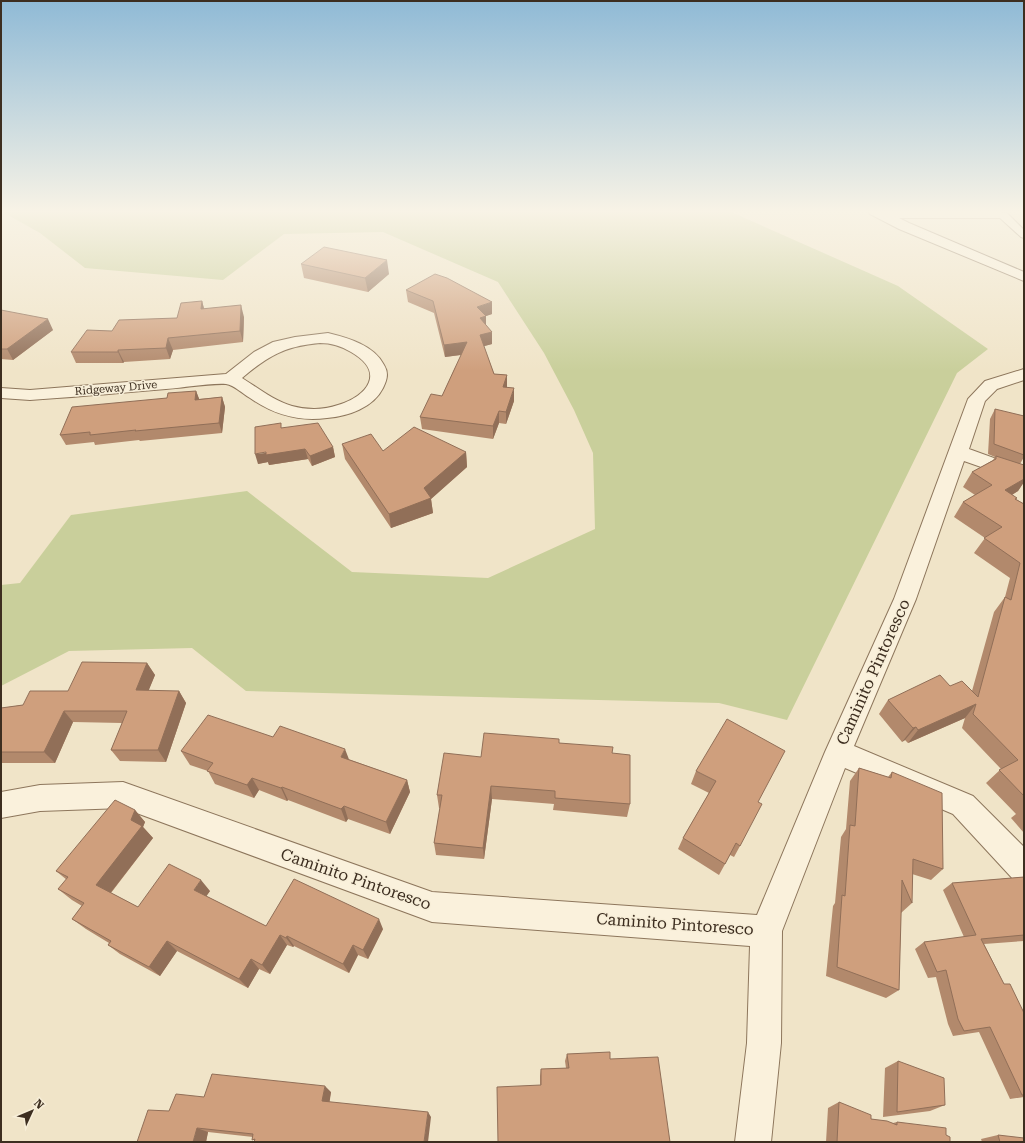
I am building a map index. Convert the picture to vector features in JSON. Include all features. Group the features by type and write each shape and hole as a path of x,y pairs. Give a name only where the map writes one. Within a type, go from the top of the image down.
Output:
{"street":[{"path":"994,264 1024,277"},
{"path":"328,338 343,341 370,357 377,367 378,380 372,393 356,404 334,413 312,415 293,412 277,407 231,379 264,353 283,344 305,339 328,338"},
{"name":"Caminito Pintoresco","path":"1,805 40,798 123,795 432,907 766,931 838,752 905,599 976,399 991,385 1024,374"},
{"name":"Ridgeway Drive","path":"1,393 30,396 231,379"},
{"path":"957,451 1024,476"},
{"path":"838,752 963,805 1024,868"},
{"path":"753,1142 764,1043 766,931"}],"green space":[{"path":"80,264 244,264 223,280 85,268"},
{"path":"457,264 849,264 898,286 988,349 957,373 787,720 719,703 246,691 192,648 69,651 1,686 1,585 20,583 71,515 247,491 352,572 488,578 595,529 593,453 574,410 544,353 498,282"}],"building":[{"path":"303,264 382,264 365,278"},
{"path":"435,274 447,278 492,302 477,307 486,316 480,318 492,332 480,335 494,374 507,375 503,387 514,388 506,412 499,411 493,426 420,417 431,394 442,396 467,342 444,345 433,301 406,290"},
{"path":"202,301 201,309 241,305 240,331 168,338 166,348 118,350 118,352 71,352 87,330 112,331 119,320 177,318 181,303"},
{"path":"1,310 48,319 7,349 1,349"},
{"path":"196,391 195,400 222,397 219,423 90,435 90,432 60,435 72,407 167,398 168,393"},
{"path":"995,409 1024,416 1024,455 994,444"},
{"path":"281,423 281,428 318,423 333,447 310,456 305,449 266,455 266,452 255,454 255,427"},
{"path":"414,427 466,452 424,488 431,498 389,514 342,444 371,434 383,451"},
{"path":"996,456 1024,465 1024,479 1005,490 1017,498 1015,499 1024,504 1024,796 999,770 1018,760 973,714 976,704 918,730 916,727 913,728 888,700 940,675 950,686 962,681 978,697 1005,597 1011,600 1020,563 984,538 1002,527 963,502 992,485 972,472 996,459"},
{"path":"82,662 147,663 136,690 179,691 158,750 111,750 127,711 64,711 44,752 1,752 1,708 23,705 30,691 68,691"},
{"path":"208,715 273,737 280,726 345,749 341,757 407,780 386,822 344,806 341,809 282,787 281,788 252,778 247,785 207,771 213,763 181,751"},
{"path":"727,719 785,751 758,802 762,804 740,846 736,843 725,864 683,838 716,781 696,771"},
{"path":"484,733 559,739 559,743 613,747 612,753 630,755 630,804 555,798 555,791 491,786 483,848 434,843 442,795 437,795 444,753 481,757"},
{"path":"859,768 891,778 892,772 942,793 943,869 913,859 912,903 902,880 899,990 837,967 842,895 845,896 850,825 855,826"},
{"path":"115,800 135,810 131,820 142,826 96,885 138,907 169,864 201,880 194,890 266,926 294,879 379,919 363,950 353,945 343,964 287,936 286,938 280,935 262,965 251,959 239,979 167,941 149,967 108,945 111,941 72,919 84,903 58,889 68,877 56,871"},
{"path":"1024,877 1024,935 981,939 1004,984 1010,984 1024,1013 1024,1095 1022,1095 990,1027 964,1031 958,1019 946,970 937,972 924,942 976,935 952,883"},
{"path":"610,1052 610,1059 658,1057 670,1142 498,1142 497,1087 541,1085 541,1069 569,1068 567,1054"},
{"path":"898,1061 944,1078 945,1105 897,1112"},
{"path":"212,1074 325,1086 322,1101 428,1112 424,1142 254,1142 255,1139 252,1140 253,1134 197,1128 193,1142 137,1142 148,1110 169,1111 176,1094 204,1097"},
{"path":"839,1102 871,1115 871,1119 887,1121 897,1125 897,1122 946,1128 946,1135 950,1137 950,1142 837,1142"},
{"path":"998,1135 1024,1138 1024,1142 1000,1142"}]}
